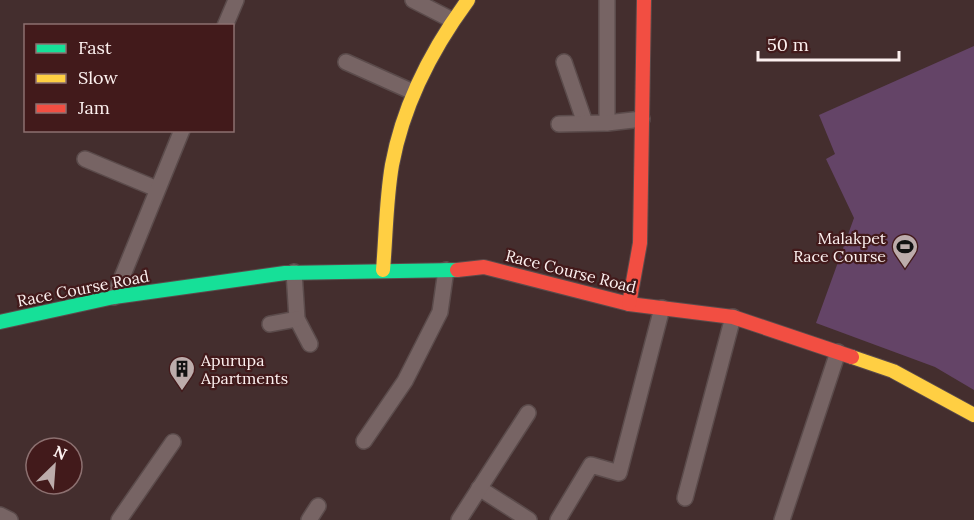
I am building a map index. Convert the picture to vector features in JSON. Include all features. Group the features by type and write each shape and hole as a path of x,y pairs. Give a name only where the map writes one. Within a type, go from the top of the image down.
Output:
{"street":[{"path":"226,24 236,0"},
{"path":"413,0 453,20"},
{"path":"383,270 395,153 413,92 453,20 468,0"},
{"path":"607,0 607,123"},
{"path":"629,304 640,243 644,0"},
{"path":"346,62 413,92"},
{"path":"564,62 585,123"},
{"path":"559,124 607,123 642,119"},
{"path":"114,297 181,132"},
{"path":"85,159 157,189"},
{"name":"Race Course Road","path":"0,322 114,297 294,272 472,270 484,267 629,304 733,317 893,370 974,415"},
{"path":"364,441 405,381 440,312 447,270"},
{"path":"294,272 297,319 310,344"},
{"path":"558,520 591,465 619,473 662,308"},
{"path":"685,498 733,317"},
{"path":"270,324 297,319"},
{"path":"782,520 838,352"},
{"path":"459,520 528,413"},
{"path":"119,520 173,442"},
{"path":"479,488 529,520"},
{"path":"309,520 318,506"},
{"path":"0,515 10,520"}],"shaded area":[{"name":"Malakpet Race Course","path":"974,46 974,390 935,367 816,323 854,218 826,159 835,154 819,115"}],"traffic: fast":[{"path":"0,322 114,297 285,273 457,270"}],"traffic: slow":[{"path":"383,270 390,178 403,121 431,58 468,0"},
{"path":"852,357 893,371 974,415"}],"traffic: jam":[{"path":"629,304 640,243 644,0"},
{"path":"457,270 484,267 629,304 733,317 852,357"}],"place":[{"name":"Malakpet Race Course","path":"905,270"},
{"name":"Apurupa Apartments","path":"182,392"}]}
